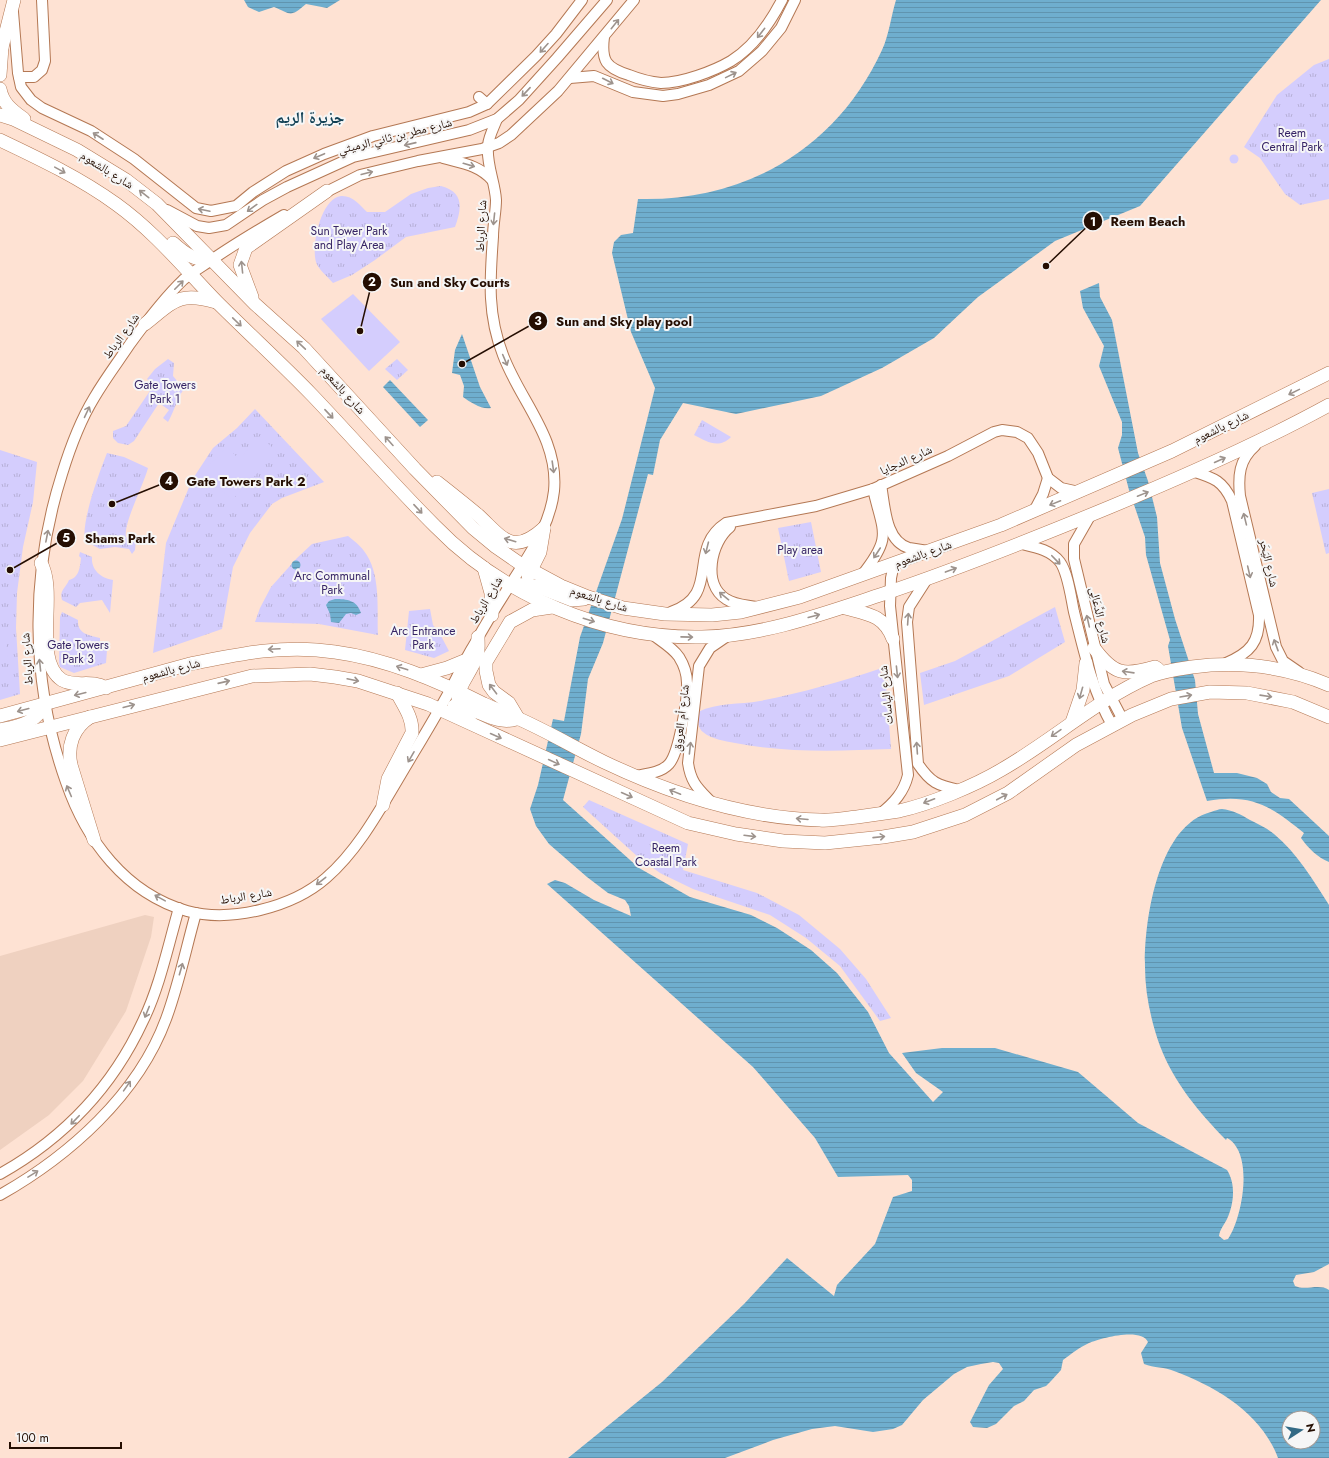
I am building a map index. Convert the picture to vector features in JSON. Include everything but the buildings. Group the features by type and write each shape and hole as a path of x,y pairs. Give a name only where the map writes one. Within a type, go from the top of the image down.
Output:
{"main road":[{"path":"0,75 1,51 13,4"},
{"path":"0,89 6,106 50,137"},
{"name":"شارع بالشعوم","path":"0,115 50,137 105,167 157,204 255,304 304,348 415,469 473,528 496,547 526,567 561,586 588,598 638,611 666,614 712,615 741,612 800,597 930,552 1034,511 1172,451 1329,374"},
{"name":"شارع بالشعوم","path":"0,140 40,158 86,184 146,228 217,302 309,391 437,529 484,568 537,600 552,607 600,624 653,635 688,637 727,636 756,632 845,608 1022,544 1107,509 1261,441 1323,410 1329,405"},
{"path":"0,150 40,158"},
{"path":"86,184 108,191 127,202 185,254 200,260 212,260"},
{"path":"255,304 240,265 246,248 327,191"},
{"path":"146,324 179,298 195,296 217,302"},
{"path":"415,469 423,471 468,506 501,538 509,541 521,542 531,538 544,528"},
{"path":"537,600 530,592 527,584 526,567 541,548 544,528"},
{"path":"41,563 47,581 48,656 52,670 68,682 91,682 106,688"},
{"path":"484,568 491,593 492,616"},
{"path":"510,584 527,584 572,600 588,598"},
{"path":"439,710 451,706 459,706 498,720 504,721 518,718 509,703 494,692 489,685 486,662 510,622 532,610 552,607"},
{"path":"845,608 876,617 884,622 890,630 893,639"},
{"path":"474,726 459,706 455,690 477,654 478,637"},
{"path":"1094,648 1104,661 1118,670 1132,673 1155,667 1165,671"},
{"name":"شارع بالشعوم","path":"0,716 190,664 246,652 273,649 334,651 372,660 421,675 518,718 635,776 685,796 752,814 824,820 880,814 917,806 959,790 1004,768 1105,701 1140,681 1165,671 1224,664 1272,667 1314,678 1329,685"},
{"path":"421,675 447,668 464,661"},
{"path":"1072,722 1083,690 1086,663"},
{"name":"شارع بالشعوم","path":"0,740 252,676 310,674 335,677 358,681 397,693 439,710 688,823 736,834 783,840 825,843 883,837 944,823 982,807 1008,793 1076,745 1149,707 1171,699 1210,692 1271,696 1313,709 1329,717"},
{"path":"383,805 388,779 412,733 412,725 407,711 397,693"},
{"path":"0,730 23,724 34,719 43,710 45,703"},
{"path":"94,715 84,722 76,732 71,741 70,754 71,765 94,840"}],"street":[{"path":"19,77 34,77 42,70 45,62 42,0"},
{"path":"13,4 19,77 25,94 35,104 91,131 134,159 201,210 211,211 230,208 240,203 253,192 286,171 324,154 368,138 469,112 536,56 569,18 582,0"},
{"name":"شارع مطر بن ثاني الرميثي","path":"157,204 197,226 214,228 226,225 263,200 302,179 352,157 469,130 497,119 519,100 607,0"},
{"path":"212,260 254,232 327,191 360,175 418,161 488,147 499,143 511,135 539,110 570,78 634,0"},
{"path":"604,37 603,56 610,67 650,81 662,83 680,80 720,67 744,51 762,31 782,0"},
{"path":"570,78 594,76 633,92 663,96 678,94 710,85 738,71 762,51 781,28 795,0"},
{"path":"569,18 582,30"},
{"path":"437,110 440,120"},
{"path":"488,147 497,119"},
{"path":"352,157 368,138"},
{"name":"شارع الرباط","path":"488,147 496,206 490,279 491,311 504,357 512,375 536,415 549,449 553,467 554,495 544,528"},
{"path":"441,157 474,166 487,174 492,180"},
{"path":"253,192 302,179"},
{"name":"شارع الرباط","path":"212,260 191,274 177,286 146,324 93,400 73,443 57,490 41,563 38,645 45,703 50,727 68,789 94,840 104,855 135,884 179,908 196,913 215,914 258,910 283,903 301,895 326,878 350,854 383,805 439,710 455,690 464,661 478,637 510,584 526,567"},
{"name":"شارع الدجايا","path":"666,614 687,606 695,598 699,589 706,549 713,533 726,522 816,506 877,487 948,456 994,432 1010,430 1028,438 1038,453 1048,478"},
{"name":"شارع اليَحَر","path":"1261,441 1246,453 1241,466 1239,481 1240,496 1276,647 1283,661 1294,669 1314,678"},
{"name":"شارع اليَحَر","path":"1189,474 1219,482 1227,489 1232,501 1259,615 1260,630 1256,640 1249,650 1239,658 1224,664"},
{"path":"1034,511 1043,494 1048,478 1061,488 1079,492"},
{"path":"877,487 888,522 896,539 909,547 930,552"},
{"path":"862,575 881,549 883,542 884,533 877,487"},
{"name":"شارع الدَّعَالِى","path":"1090,516 1077,536 1073,551 1094,648 1104,684 1105,701"},
{"name":"شارع الدجايا","path":"746,519 729,527 718,540 712,574 713,582 716,589 726,599 741,604 760,607"},
{"name":"شارع الدَّعَالِى","path":"1022,544 1040,548 1052,555 1063,568 1086,663 1118,723"},
{"name":"شارع الياسات","path":"880,814 897,799 906,784 908,775 893,639 890,592 894,564"},
{"path":"927,579 909,607 907,622 918,764 927,778 938,785 959,790"},
{"name":"شارع أم العروق","path":"635,776 654,772 665,767 676,753 688,684 679,656 653,635"},
{"name":"شارع أم العروق","path":"715,805 690,778 688,763 699,670 710,648 727,636"},
{"path":"685,671 690,668 699,670"},
{"path":"0,1174 39,1150 66,1129 84,1111 116,1071 143,1021 152,999 164,964 179,908"},
{"path":"0,1195 47,1166 78,1139 117,1100 147,1058 166,1019 196,913"}],"shaded area":[{"path":"145,915 154,917 151,937 126,1011 83,1081 49,1115 0,1150 0,956"}],"green space":[{"name":"Reem Central Park","path":"1329,59 1329,199 1300,205 1285,194 1260,158 1244,147 1277,95 1314,65"},
{"path":"1234,154 1239,159 1234,164 1229,159"},
{"name":"Sun Tower Park and Play Area","path":"441,186 454,192 459,202 460,207 455,227 406,237 352,275 333,283 323,273 316,262 316,235 323,214 328,205 334,199 341,196 349,197 356,201 367,212 385,212 411,194 428,188"},
{"path":"353,294 400,342 369,371 321,319"},
{"name":"Gate Towers Park 1","path":"168,359 174,363 173,376 184,389 168,422 163,418 169,410 159,403 134,441 128,445 118,443 113,438 113,431 126,426 154,385 147,379 155,369"},
{"path":"397,359 408,370 397,380 385,369"},
{"path":"255,409 324,482 282,498 272,504 250,533 233,567 222,629 153,653 166,543 192,480 213,448 237,428"},
{"path":"702,420 731,437 722,443 713,443 694,435"},
{"path":"260,436 277,452 232,500 217,486 215,488 201,474 227,447 238,458 243,455"},
{"path":"0,450 37,462 33,502 23,547 17,593 16,628 20,694 0,700"},
{"path":"107,453 124,457 148,468 126,531 126,537 136,540 135,550 132,554 129,549 115,547 100,549 85,541 84,533 88,510 95,485"},
{"path":"1329,489 1329,553 1326,554 1312,493"},
{"name":"Play area","path":"811,522 821,572 789,581 778,528"},
{"name":"Arc Communal Park","path":"348,536 362,549 373,570 376,580 378,602 378,635 319,624 255,622 260,608 271,587 312,544"},
{"name":"Gate Towers Park 3","path":"80,552 92,557 93,566 98,573 113,580 110,613 102,600 80,603 76,607 62,600 61,594 63,589 69,580 77,575 81,558 79,556"},
{"path":"1055,607 1065,642 1009,676 924,705 920,673 955,661"},
{"name":"Arc Entrance Park","path":"430,609 433,625 440,634 449,651 434,658 405,650 409,611"},
{"name":"Gate Towers Park 3","path":"62,612 78,620 79,628 84,633 100,638 100,647 107,650 106,663 74,673 60,667 60,617"},
{"path":"0,641 6,641 8,663 0,663"},
{"path":"879,669 886,683 891,749 793,750 754,746 714,738 703,732 699,725 698,712 706,709 721,705 760,701 835,683"},
{"name":"Reem Coastal Park","path":"589,800 688,844 683,870 757,893 799,915 840,949 866,979 891,1018 880,1021 840,966 806,938 770,915 693,889 660,873 638,857 583,807"}],"water":[{"path":"244,0 340,0 327,8 306,4 293,13 287,13 274,7 259,12 248,7"},
{"path":"896,0 1321,0 1140,206 1055,241 978,297 934,338 882,368 821,396 736,414 683,403 660,440 653,475 648,474 603,643 588,679 581,734 563,800 639,868 690,897 751,915 777,928 811,950 837,973 868,1012 889,1053 933,1102 943,1092 916,1073 902,1053 942,1048 995,1048 1078,1072 1138,1123 1227,1170 1232,1181 1233,1194 1227,1219 1219,1236 1224,1240 1228,1239 1238,1217 1243,1187 1241,1157 1236,1146 1227,1138 1226,1140 1206,1119 1188,1096 1172,1072 1160,1046 1151,1017 1147,997 1145,948 1147,925 1151,901 1158,877 1167,855 1178,835 1193,821 1221,809 1240,815 1274,834 1297,858 1329,905 1329,1264 1314,1272 1296,1275 1293,1281 1295,1286 1299,1287 1321,1287 1329,1290 1329,1458 1278,1458 1261,1428 1236,1404 1190,1377 1171,1370 1144,1364 1141,1353 1148,1342 1138,1335 1130,1334 1102,1339 1089,1343 1079,1349 1063,1360 1061,1370 1046,1386 1034,1390 1024,1401 1014,1406 996,1424 987,1428 973,1427 970,1422 989,1385 1003,1369 999,1363 993,1362 967,1367 954,1374 923,1400 902,1425 893,1429 873,1432 835,1426 812,1429 773,1440 725,1458 568,1458 662,1382 744,1304 787,1258 834,1296 837,1285 875,1244 893,1197 912,1191 912,1180 908,1175 838,1177 815,1138 753,1067 547,884 555,880 565,883 594,900 631,916 629,906 625,900 608,893 549,844 536,826 530,809 538,785 553,719 564,721 580,637 622,519 655,388 631,332 612,253 614,242 621,235 633,233 638,199 678,197 715,191 751,179 784,162 813,141 840,115 863,85 882,50"},
{"path":"1099,283 1100,297 1112,320 1138,453 1148,481 1157,517 1160,563 1175,619 1195,680 1198,714 1214,773 1237,773 1257,778 1267,784 1271,792 1280,798 1289,799 1329,836 1329,862 1317,855 1307,846 1301,838 1304,833 1281,815 1260,804 1248,800 1236,799 1207,801 1182,728 1168,646 1170,640 1146,555 1145,537 1129,490 1118,448 1122,435 1122,422 1099,366 1104,346 1083,308 1080,291"},
{"path":"462,334 480,387 491,408 480,407 463,397 464,386 460,375 452,373 455,350"},
{"path":"390,380 428,420 420,427 383,387"},
{"path":"294,561 298,561 300,565 298,569 294,569 292,567 292,563"},
{"path":"335,599 351,601 357,605 361,613 356,615 351,613 346,614 339,623 331,622 330,614 326,605 329,601"}],"place":[{"name":"Reem Beach","path":"1046,266"},
{"name":"Sun and Sky Courts","path":"360,331"},
{"name":"Sun and Sky play pool","path":"462,364"},
{"name":"Gate Towers Park 2","path":"112,504"},
{"name":"Shams Park","path":"10,570"}],"district":[{"name":"جزيرة الريم","path":"310,117"}]}
